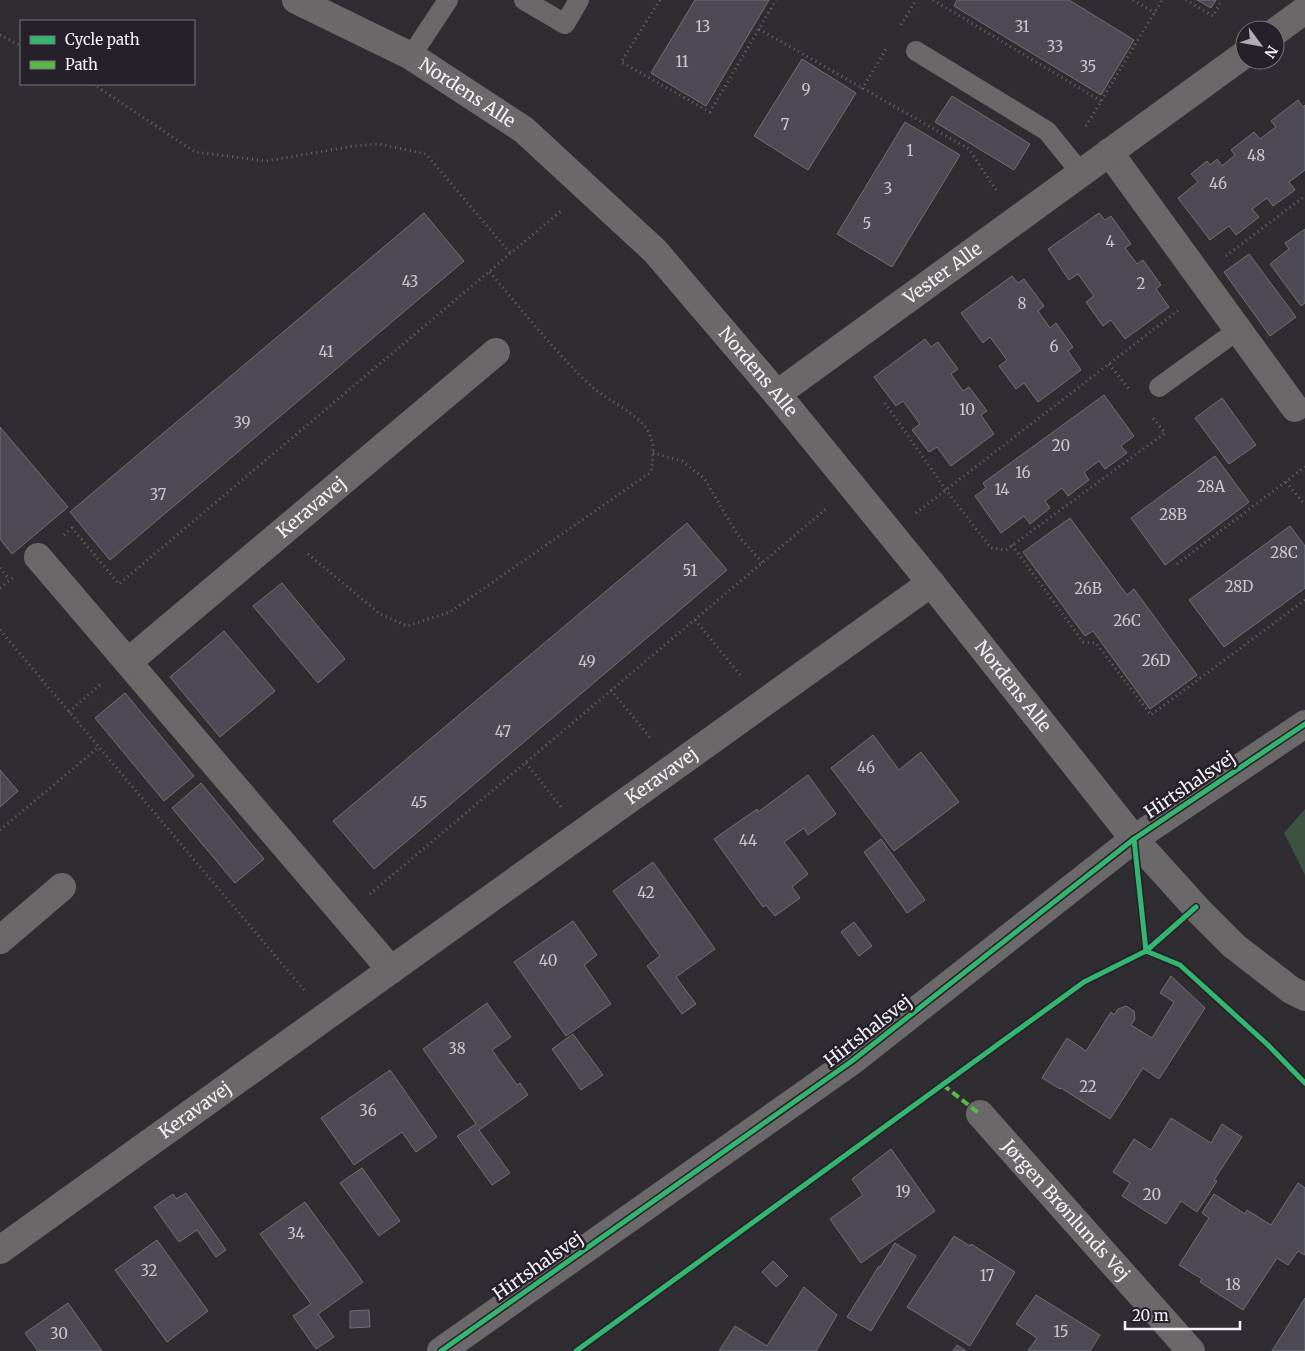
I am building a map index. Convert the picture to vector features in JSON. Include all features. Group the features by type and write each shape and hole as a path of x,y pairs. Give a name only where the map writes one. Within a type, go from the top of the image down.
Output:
{"street":[{"name":"Nordens Alle","path":"296,0 411,56 524,130 655,251 777,394 891,533 1134,839"},
{"path":"1285,25 1305,10"},
{"name":"Vester Alle","path":"777,394 1016,220 1074,164 1109,152 1235,61"},
{"path":"1109,152 1295,408"},
{"name":"Keravavej","path":"128,662 496,352"},
{"path":"38,557 392,970"},
{"name":"Keravavej","path":"0,1250 931,583"},
{"name":"Hirtshalsvej","path":"441,1351 852,1061 1134,839 1305,724"},
{"path":"1134,839 1200,912 1234,946 1292,990 1305,997"},
{"path":"0,940 62,887"},
{"name":"Jørgen Brønlunds Vej","path":"980,1114 1191,1351"}],"lane":[{"path":"411,56 448,0"},
{"path":"524,0 565,24 580,0"},
{"path":"916,51 1046,131 1074,164"},
{"path":"1159,387 1238,330"}],"path":[{"path":"660,0 621,62 710,112 776,0"},
{"path":"933,0 1100,101"},
{"path":"1133,0 1155,13"},
{"path":"1074,164 1100,101 1162,0"},
{"path":"1186,0 1213,16 1222,0"},
{"path":"759,29 969,149 1016,220"},
{"path":"0,35 20,45"},
{"path":"94,85 195,152 266,161 354,146 379,144 426,154 510,253"},
{"path":"0,588 72,528 119,584 588,188"},
{"path":"891,533 1189,302 1190,282 1305,196"},
{"path":"282,533 380,614 407,626 450,612 651,472 654,444 645,427 625,410 593,388 564,359 489,271"},
{"path":"1109,364 1134,394"},
{"path":"885,403 946,490 991,548 1006,550 1165,433 1146,410"},
{"path":"653,453 682,461 704,478 740,538 763,563"},
{"path":"1177,564 1305,467"},
{"path":"1286,482 1305,505"},
{"path":"344,915 852,486"},
{"path":"1012,545 1084,642 1096,643 1150,715 1305,600"},
{"path":"0,568 10,580"},
{"path":"695,620 763,703"},
{"path":"0,630 327,1016"},
{"path":"69,712 128,662"},
{"path":"611,690 675,767"},
{"path":"0,830 99,747"},
{"path":"526,763 582,833"}],"green space":[{"path":"1305,809 1305,875 1284,833"}],"building":[{"path":"695,0 769,0 706,106 651,73"},
{"path":"957,0 1069,0 1134,40 1101,95 954,6"},
{"path":"1197,0 1216,0 1211,8"},
{"path":"802,59 856,93 808,170 754,136"},
{"path":"952,96 1030,144 1014,170 935,122"},
{"path":"1298,100 1303,107 1305,105 1305,170 1289,182 1295,190 1273,206 1267,198 1252,209 1259,217 1236,235 1229,226 1210,240 1178,198 1198,182 1191,174 1207,161 1210,165 1217,159 1222,166 1235,155 1231,150 1254,132 1260,139 1276,127 1271,121"},
{"path":"905,122 960,155 892,267 837,234"},
{"path":"424,213 464,261 110,560 70,512"},
{"path":"1099,213 1105,220 1111,216 1131,244 1125,248 1137,264 1143,260 1161,285 1156,289 1169,307 1125,339 1111,320 1103,326 1086,302 1094,296 1078,274 1069,280 1048,249"},
{"path":"1305,229 1305,303 1301,306 1270,264 1289,249 1285,243"},
{"path":"1249,254 1296,317 1270,336 1224,272"},
{"path":"1012,276 1018,283 1024,279 1044,306 1038,311 1050,328 1056,323 1073,347 1068,351 1081,370 1038,402 1024,383 1016,389 999,366 1007,360 990,337 983,343 961,313"},
{"path":"925,339 931,347 938,342 958,369 951,374 963,391 969,387 987,411 981,415 994,434 951,466 937,447 929,452 912,430 920,424 903,401 896,406 874,377"},
{"path":"1104,395 1134,436 1121,446 1127,453 1105,469 1099,461 1084,472 1089,480 1068,496 1062,488 1045,501 1050,508 1030,524 1024,516 1001,533 975,496 986,488 983,483"},
{"path":"1222,398 1256,445 1229,464 1195,418"},
{"path":"0,427 68,507 12,554 0,539"},
{"path":"1215,456 1249,502 1165,565 1131,518"},
{"path":"1070,518 1127,595 1134,589 1197,675 1150,709 1093,631 1085,636 1023,552"},
{"path":"687,523 727,570 374,869 333,821"},
{"path":"1290,526 1305,546 1305,588 1224,647 1189,600"},
{"path":"282,583 345,659 318,683 253,606"},
{"path":"224,631 275,691 220,737 170,677"},
{"path":"125,693 194,776 164,801 95,718"},
{"path":"873,735 899,770 921,752 959,802 894,851 831,768"},
{"path":"0,770 18,791 0,807"},
{"path":"808,775 836,814 808,835 804,828 784,842 808,874 792,887 800,898 775,916 766,905 763,907 714,839 757,809 758,812"},
{"path":"201,783 264,859 235,883 172,808"},
{"path":"881,839 925,900 907,913 864,852"},
{"path":"653,862 715,949 676,977 696,1004 682,1014 647,966 660,956 613,891"},
{"path":"573,921 597,955 584,965 611,1004 566,1036 514,962"},
{"path":"854,922 872,946 859,956 841,932"},
{"path":"1171,976 1205,1008 1159,1079 1143,1068 1110,1119 1042,1078 1067,1038 1086,1051 1111,1012 1114,1015 1118,1009 1126,1006 1134,1011 1135,1019 1131,1025 1152,1038 1174,1002 1160,993"},
{"path":"487,1003 511,1037 492,1050 517,1085 520,1083 528,1095 479,1130 510,1173 492,1185 457,1136 476,1124 423,1049"},
{"path":"573,1034 603,1075 581,1090 552,1049"},
{"path":"390,1070 437,1137 416,1152 402,1132 354,1165 321,1118"},
{"path":"1171,1118 1211,1143 1222,1124 1242,1137 1214,1180 1217,1181 1197,1212 1181,1201 1166,1224 1122,1196 1130,1183 1113,1172 1134,1139 1151,1150"},
{"path":"891,1149 935,1211 861,1263 830,1219 863,1195 852,1179"},
{"path":"362,1168 400,1221 379,1236 340,1183"},
{"path":"1298,1183 1305,1188 1305,1255 1298,1251 1288,1265 1277,1258 1243,1310 1200,1282 1202,1279 1179,1265 1209,1218 1202,1213 1214,1194 1245,1214 1247,1210 1271,1225"},
{"path":"186,1193 226,1250 216,1257 197,1230 179,1242 154,1207 173,1194 176,1199"},
{"path":"305,1202 363,1282 318,1314 334,1337 316,1349 293,1316 311,1304 260,1234"},
{"path":"954,1236 970,1246 971,1244 1015,1272 970,1346 907,1307"},
{"path":"157,1240 208,1311 167,1342 115,1270"},
{"path":"895,1243 916,1256 871,1331 847,1317"},
{"path":"773,1261 788,1276 776,1287 762,1272"},
{"path":"804,1287 837,1315 816,1351 719,1351 735,1326 767,1346"},
{"path":"1036,1295 1100,1335 1090,1351 1028,1351 1037,1338 1016,1324"},
{"path":"1305,1298 1305,1351 1272,1351"},
{"path":"68,1303 102,1351 38,1351 25,1333"},
{"path":"369,1310 370,1327 350,1328 350,1311"},
{"path":"957,1345 966,1351 953,1351"}],"marked path":[{"path":"943,1085 980,1114"}],"cycle path":[{"path":"441,1351 852,1061 1134,839 1305,724"},
{"path":"1134,839 1146,951 1180,965 1268,1045 1305,1083"},
{"path":"576,1351 1084,982 1146,951 1196,907"}]}
